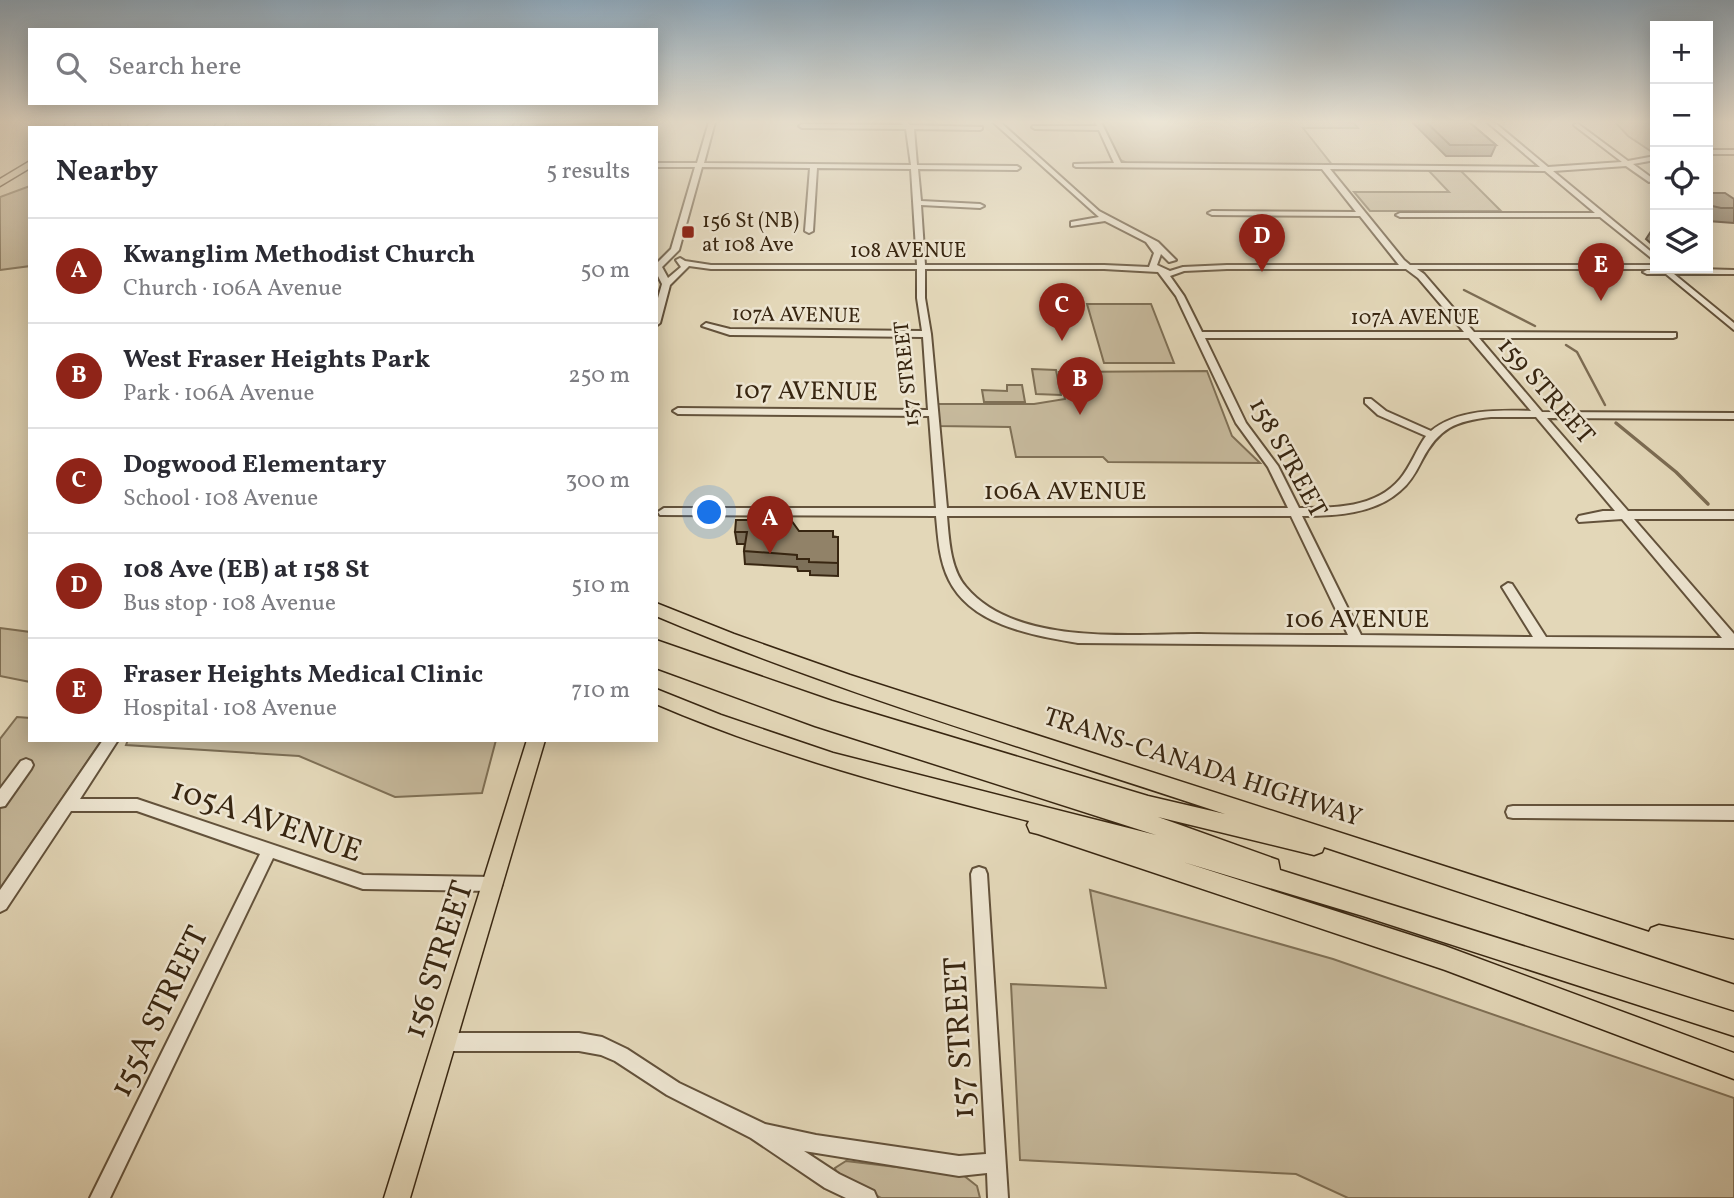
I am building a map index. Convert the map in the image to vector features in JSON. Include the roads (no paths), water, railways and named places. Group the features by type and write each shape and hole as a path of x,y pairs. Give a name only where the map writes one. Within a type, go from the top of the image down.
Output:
{"highway":[{"path":"0,193 28,180"},
{"name":"TRANS-CANADA HIGHWAY","path":"658,610 727,639 843,680 1734,971"},
{"path":"658,648 829,708 1148,805 1443,877"},
{"path":"658,661 822,720 1144,821 1445,930"},
{"path":"658,697 805,753 1139,840 1445,930 1734,1024"},
{"path":"868,771 1445,958 1734,1066"},
{"path":"1568,917 1734,952"}],"main road":[{"name":"156 STREET","path":"397,1198 535,742"}],"street":[{"path":"660,267 675,250 696,178"},
{"path":"809,231 813,178"},
{"name":"157 STREET","path":"915,178 919,267 941,513 950,568 962,592 985,610"},
{"path":"1057,178 1096,213 1158,246 1178,266"},
{"path":"1067,178 1106,217"},
{"name":"159 STREET","path":"1333,178 1401,262 1421,276 1734,643"},
{"path":"1558,178 1650,255"},
{"path":"917,203 980,206"},
{"path":"1212,213 1363,214"},
{"path":"1400,215 1602,215"},
{"path":"1074,224 1106,217"},
{"path":"1148,240 1156,248 1157,266"},
{"path":"675,250 682,267"},
{"path":"1157,266 1178,266"},
{"path":"1157,266 1411,269 1650,267"},
{"name":"108 AVENUE","path":"682,267 1157,266"},
{"name":"158 STREET","path":"1157,266 1180,296 1241,423 1273,466 1357,641"},
{"name":"158 STREET","path":"1178,266 1180,296"},
{"path":"660,267 682,267"},
{"path":"660,267 666,284"},
{"path":"658,315 666,284 682,267"},
{"path":"1713,268 1734,270"},
{"path":"1450,269 1483,272 1650,270"},
{"path":"1713,270 1734,270"},
{"path":"1673,273 1732,323"},
{"name":"107A AVENUE","path":"706,326 730,332 926,334"},
{"name":"107A AVENUE","path":"1198,335 1673,335"},
{"path":"1368,401 1382,413 1431,435 1448,424 1475,417 1734,416"},
{"name":"107 AVENUE","path":"678,411 933,414"},
{"name":"106A AVENUE","path":"664,512 1340,512 1386,497 1405,479 1431,435"},
{"path":"1583,519 1624,514 1734,515"},
{"path":"1508,587 1543,642"},
{"name":"106 AVENUE","path":"985,610 1025,629 1078,638 1734,643"},
{"path":"0,904 110,742"},
{"path":"0,801 26,765"},
{"name":"105A AVENUE","path":"65,805 137,805 363,883 494,884"},
{"path":"1513,812 1734,813"},
{"name":"155A STREET","path":"100,1198 270,849"},
{"name":"157 STREET","path":"979,874 998,1198"},
{"path":"443,1042 579,1042 602,1046 673,1089 758,1131 832,1181 867,1198"},
{"path":"758,1131 816,1144 959,1166 995,1163"}],"waterway":[{"path":"1464,290 1535,326"},
{"path":"1566,345 1577,352 1605,405"},
{"path":"1616,423 1676,472 1708,504"}],"place":[{"name":"156 St (NB) at 108 Ave","path":"688,232"},
{"name":"108 Ave (EB) at 158 St","path":"1262,272"},
{"name":"Fraser Heights Medical Clinic","path":"1601,301"},
{"name":"Dogwood Elementary","path":"1062,341"},
{"name":"West Fraser Heights Park","path":"1080,415"},
{"name":"Kwanglim Methodist Church","path":"770,554"}]}
